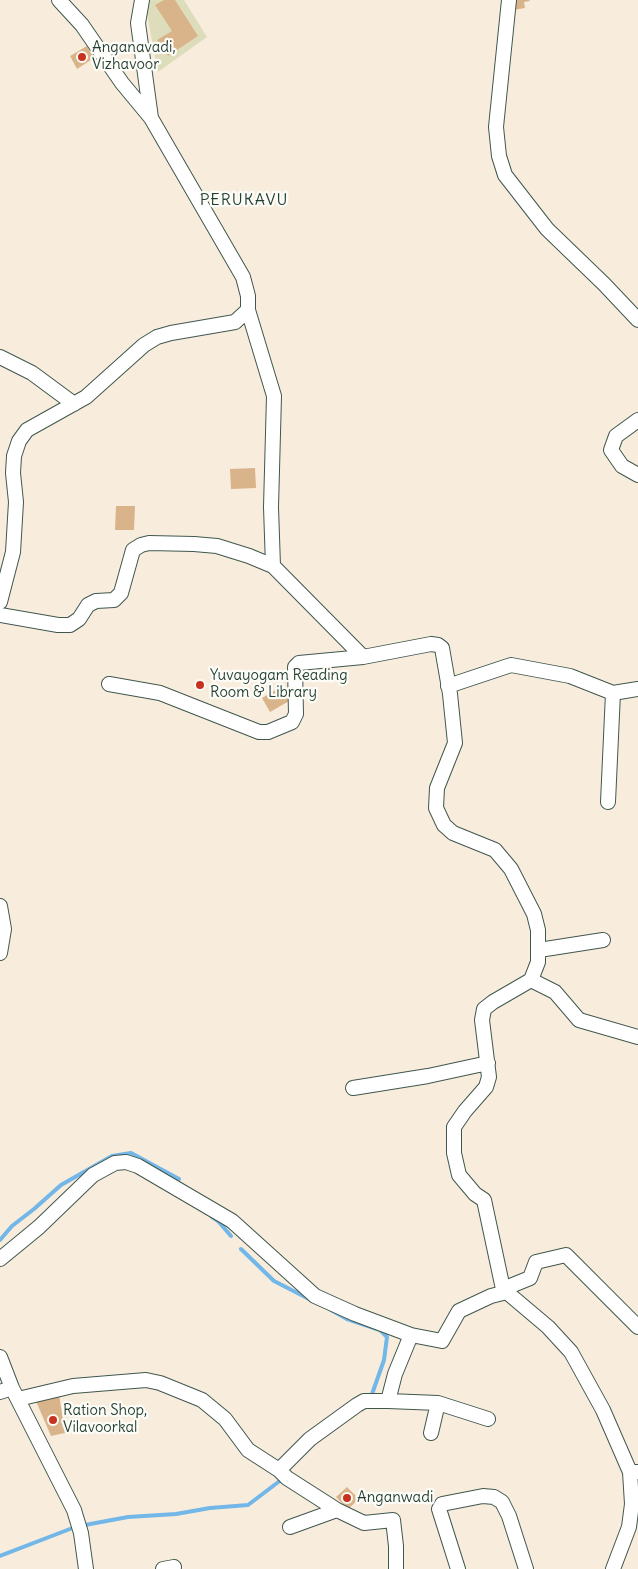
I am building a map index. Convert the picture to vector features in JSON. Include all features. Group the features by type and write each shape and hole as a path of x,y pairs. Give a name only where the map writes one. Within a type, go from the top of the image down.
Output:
{"street":[{"path":"59,0 82,25 122,83 151,118 243,277 248,296 248,310 274,396 271,507 274,566"},
{"path":"142,0 138,23 151,118"},
{"path":"509,0 496,127 499,156 504,174 547,229 638,320"},
{"path":"0,602 3,580 13,552 16,502 13,473 14,456 27,430 86,397 144,345 158,337 234,322 248,310"},
{"path":"0,357 32,373 74,404"},
{"path":"638,420 616,436 611,450 622,466 638,475"},
{"path":"0,615 58,625 70,624 79,619 88,605 114,600 121,593 133,550 141,545 149,543 216,546 274,566 363,657"},
{"path":"109,684 160,692 259,732 268,732 292,722 296,714 295,668 299,663 363,657 432,644 442,648 455,743 437,788 436,808 444,825 453,833 495,850 511,869 534,914 538,930 539,950 538,962 531,980 484,1009 482,1020 489,1077 486,1086 454,1127 454,1153 459,1174 475,1194 484,1200 505,1290 548,1327 571,1352 634,1472 629,1527 613,1569"},
{"path":"448,686 512,664 570,676 613,693 638,689"},
{"path":"608,802 613,693"},
{"path":"0,906 4,929 0,953"},
{"path":"539,950 603,940"},
{"path":"531,980 555,992 579,1020 638,1037"},
{"path":"353,1088 428,1076 488,1063"},
{"path":"0,1260 39,1227 93,1175 115,1163 126,1162 138,1166 232,1222 315,1296 355,1314 411,1335 442,1341 459,1312 530,1278 536,1262 566,1255 638,1327"},
{"path":"388,1401 394,1374 411,1335"},
{"path":"0,1357 10,1393 74,1510 81,1533 86,1569"},
{"path":"10,1393 146,1380 160,1383 202,1400 225,1419 248,1450 336,1510 364,1523 393,1520 396,1569"},
{"path":"283,1474 310,1439 364,1401 438,1403 488,1419"},
{"path":"431,1433 438,1403"},
{"path":"458,1569 439,1509 442,1504 483,1496 494,1497 502,1502 509,1516 526,1569"},
{"path":"290,1527 336,1510"}],"shaded area":[{"path":"151,0 184,0 207,37 158,72 145,4"}],"building":[{"path":"164,0 175,0 198,36 168,56 157,40 172,31 155,5"},
{"path":"513,0 530,1 524,2 525,8 514,10"},
{"name":"Anganavadi, Vizhavoor","path":"87,46 94,58 77,69 70,56"},
{"path":"255,468 256,488 231,489 230,469"},
{"path":"116,506 135,506 134,530 115,530"},
{"path":"282,686 291,700 270,712 262,698"},
{"path":"59,1394 65,1433 51,1436 35,1399"},
{"name":"Anganwadi","path":"347,1487 359,1499 348,1509 336,1497"}],"waterway":[{"path":"0,1240 12,1226 61,1185 112,1156 131,1153 179,1179"},
{"path":"211,1216 231,1236"},
{"path":"241,1249 274,1281 311,1300"},
{"path":"331,1310 347,1319 380,1330 387,1337 384,1360 371,1397"},
{"path":"85,1525 128,1517 176,1514 210,1508 248,1505 281,1480"},
{"path":"0,1556 70,1529"}],"place":[{"name":"Anganavadi, Vizhavoor","path":"82,57"},
{"name":"Yuvayogam Reading Room & Library","path":"200,685"},
{"name":"Ration Shop, Vilavoorkal","path":"53,1420"},
{"name":"Anganwadi","path":"347,1498"}],"district":[{"name":"PERUKAVU","path":"244,200"}]}
